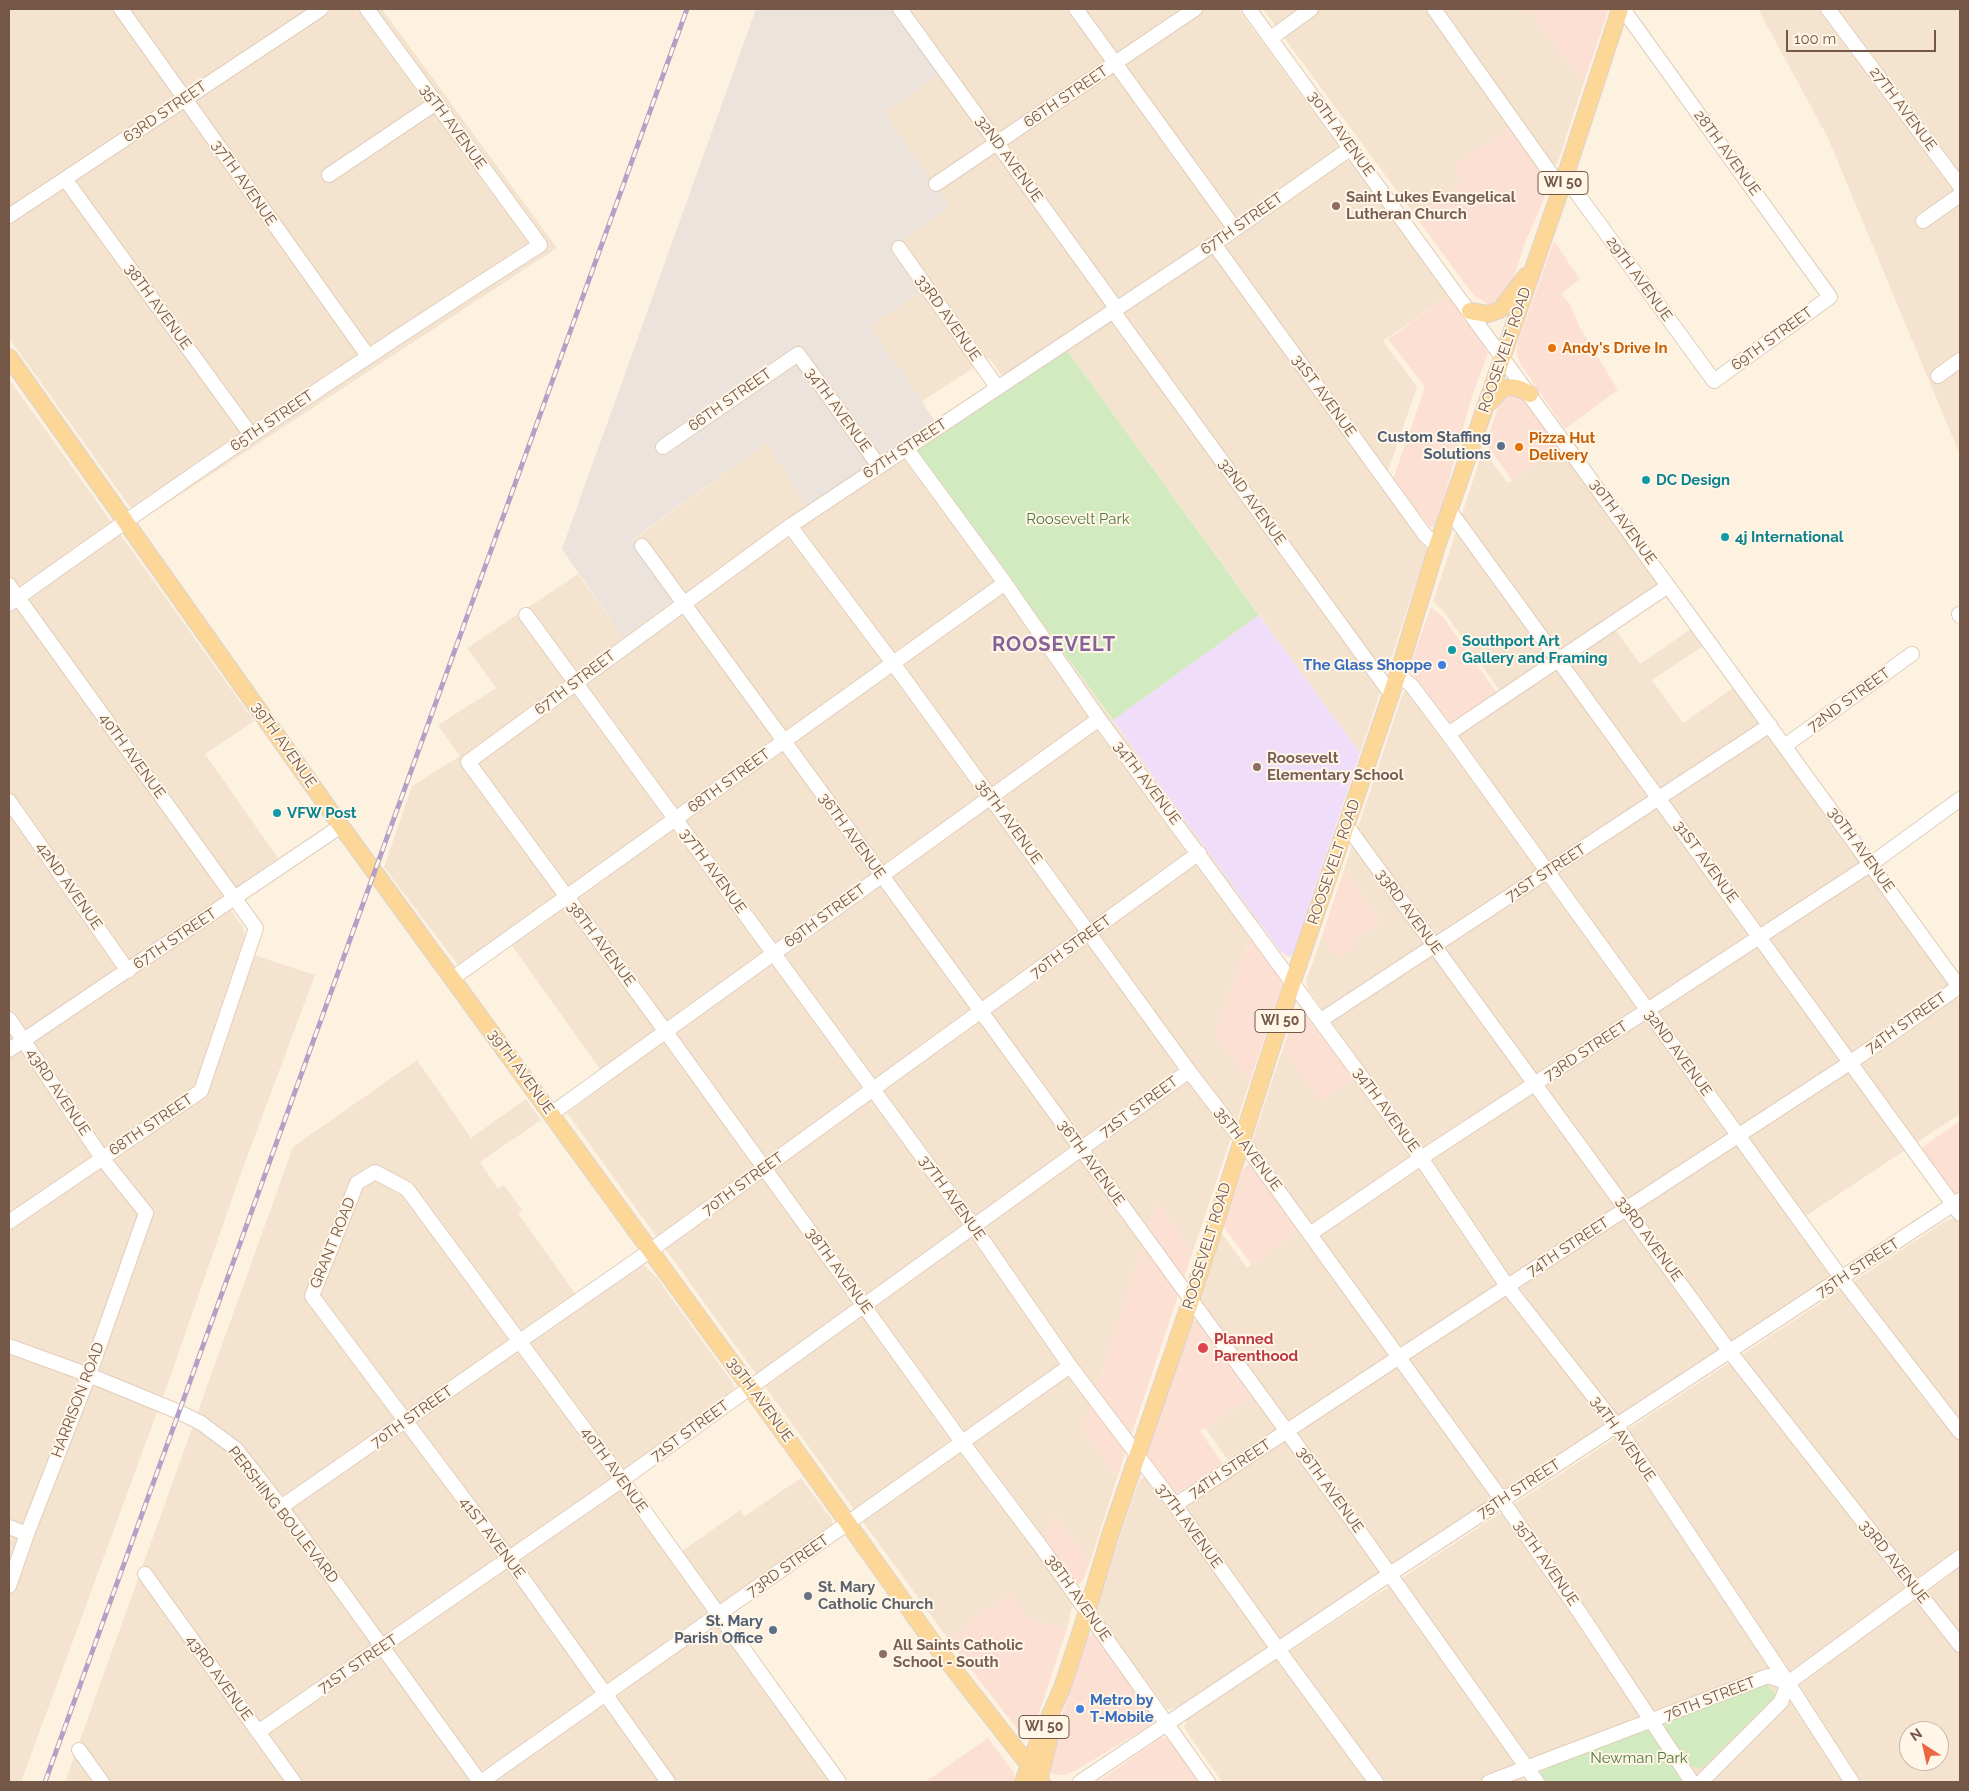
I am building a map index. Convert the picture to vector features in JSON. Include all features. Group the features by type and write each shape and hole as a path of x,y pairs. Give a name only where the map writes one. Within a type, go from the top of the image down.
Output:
{"main road":[{"name":"ROOSEVELT ROAD","path":"1062,1688 1110,1535 1191,1300 1241,1138 1293,981 1398,674 1437,546 1622,9"},
{"path":"1470,310 1488,314 1500,310 1516,288 1533,270"},
{"name":"39TH AVENUE","path":"9,357 341,826 651,1250 934,1644 1040,1782"},
{"path":"1486,405 1500,390 1506,387 1518,387 1530,394"},
{"name":"WI 50","path":"1023,1782 1062,1688"},
{"name":"WI 50","path":"1040,1782 1062,1688"}],"street":[{"name":"37TH AVENUE","path":"121,9 368,356"},
{"name":"63RD STREET","path":"9,216 184,98 321,9"},
{"name":"35TH AVENUE","path":"367,9 540,245"},
{"name":"32ND AVENUE","path":"900,9 1391,694"},
{"path":"1076,9 1236,229"},
{"name":"66TH STREET","path":"936,184 1195,9"},
{"name":"30TH AVENUE","path":"1249,9 1470,310 1960,987"},
{"path":"1271,38 1311,9"},
{"name":"29TH AVENUE","path":"1434,9 1714,381"},
{"name":"28TH AVENUE","path":"1622,9 1830,297"},
{"name":"27TH AVENUE","path":"1828,9 1960,186"},
{"path":"329,175 436,103"},
{"name":"67TH STREET","path":"468,762 790,526 1214,244 1351,148"},
{"name":"38TH AVENUE","path":"65,180 251,435"},
{"path":"1923,221 1960,196"},
{"name":"31ST AVENUE","path":"1214,244 1425,535 1437,546"},
{"name":"65TH STREET","path":"13,601 251,435 368,356 540,245"},
{"name":"33RD AVENUE","path":"899,248 997,387"},
{"name":"69TH STREET","path":"1714,381 1830,297"},
{"name":"66TH STREET","path":"663,447 798,354"},
{"name":"34TH AVENUE","path":"798,354 879,466"},
{"path":"1938,376 1960,360"},
{"name":"34TH AVENUE","path":"906,448 1005,583 1100,719 1421,1158 1507,1286 1616,1425 1852,1782"},
{"name":"31ST AVENUE","path":"1450,511 1958,1206"},
{"name":"35TH AVENUE","path":"790,526 991,796 1089,935 1241,1138 1502,1500 1653,1721 1692,1782"},
{"name":"36TH AVENUE","path":"642,546 1390,1574 1538,1782"},
{"name":"68TH STREET","path":"453,978 1005,583"},
{"name":"40TH AVENUE","path":"9,585 13,601 256,928"},
{"path":"1448,734 1668,586"},
{"name":"37TH AVENUE","path":"526,615 974,1226 1070,1366 1175,1505 1376,1782"},
{"name":"72ND STREET","path":"1786,746 1912,654"},
{"name":"32ND AVENUE","path":"1398,674 1412,686 1448,734 1842,1279 1960,1432"},
{"name":"69TH STREET","path":"552,1114 881,875 1100,719"},
{"name":"71ST STREET","path":"1321,1020 1770,725"},
{"name":"38TH AVENUE","path":"468,762 962,1442 1039,1544 1208,1782"},
{"name":"73RD STREET","path":"1310,1234 1421,1158 1871,864 1960,799"},
{"name":"42ND AVENUE","path":"9,801 128,971"},
{"name":"67TH STREET","path":"9,1050 341,826"},
{"name":"33RD AVENUE","path":"1347,826 1730,1352 1960,1645"},
{"name":"70TH STREET","path":"282,1507 765,1169 1089,935 1199,853"},
{"name":"68TH STREET","path":"9,1222 201,1091 256,928"},
{"name":"74TH STREET","path":"1175,1505 1851,1062 1960,987"},
{"name":"43RD AVENUE","path":"9,1019 102,1158 146,1213"},
{"name":"71ST STREET","path":"258,1732 622,1480 1189,1071"},
{"name":"40TH AVENUE","path":"375,1172 407,1190 622,1480 839,1782"},
{"name":"GRANT ROAD","path":"312,1296 357,1183 375,1172"},
{"name":"75TH STREET","path":"1080,1782 1616,1425 1958,1206"},
{"name":"HARRISON ROAD","path":"9,1586 27,1534 89,1374 146,1213"},
{"name":"41ST AVENUE","path":"312,1296 509,1559 668,1782"},
{"name":"PERSHING BOULEVARD","path":"9,1346 89,1374 179,1412 201,1423 236,1449 282,1507 480,1782"},
{"name":"73RD STREET","path":"480,1782 1070,1366"},
{"path":"9,1527 27,1534"},
{"path":"1701,1782 1781,1702 1788,1683 1960,1558"},
{"name":"43RD AVENUE","path":"145,1574 294,1782"},
{"name":"76TH STREET","path":"1489,1782 1768,1676 1788,1683"},
{"path":"79,1750 102,1782"}],"shaded area":[{"path":"9,9 382,9 557,248 140,521 9,338"},
{"path":"756,9 907,9 949,66 884,113 950,207 902,240 933,283 870,326 935,421 812,515 767,442 632,540 673,600 623,637 562,549"},
{"path":"907,9 1238,9 1448,296 1383,341 1417,387 1383,486 1427,549 1360,753 1066,349 1004,375 1000,373 989,358 921,402 870,326 933,283 902,240 949,207 883,113 949,66"},
{"path":"1263,9 1530,9 1573,70 1584,82 1557,165 1549,161 1454,166 1465,181 1416,217"},
{"path":"1530,9 1609,9 1584,82 1573,70"},
{"path":"1758,9 1960,9 1960,455 1828,138"},
{"path":"1510,127 1546,178 1548,189 1525,243 1513,280 1500,302 1489,305 1476,297 1465,284 1416,217 1465,181 1454,166"},
{"path":"1554,241 1580,279 1561,294 1570,304 1580,328 1618,390 1565,429 1521,365 1517,354 1517,345"},
{"path":"1448,296 1483,344 1488,354 1472,396 1439,516 1434,527 1430,527 1393,479 1425,387 1388,339"},
{"path":"9,379 254,721 205,754 278,858 222,898 243,927 245,934 241,951 315,975 237,1184 173,1369 21,1782 9,1782"},
{"path":"1510,392 1522,398 1560,446 1512,480 1486,444 1500,400"},
{"path":"767,442 916,450 1260,923 1250,935 1216,1034 1250,1081 1193,1251 1157,1204 1097,1386 1103,1394 1081,1428 1117,1478 1090,1562 1055,1515 1044,1540 1074,1597 1067,1629 1028,1619 1009,1594 948,1639 567,1113 609,1082 503,933 458,965 384,867 412,786 460,756 438,725 496,688 467,648 578,574 623,637 673,600 632,541"},
{"path":"1560,446 1657,584 1657,588 1609,621 1640,664 1691,629 1703,646 1652,680 1683,723 1734,687 1960,1001 1960,1114 1795,1223 1831,1274 1829,1278 1176,1708 1167,1709 1097,1614 1096,1605 1141,1478 1145,1476 1174,1513 1235,1470 1205,1428 1254,1396 1200,1300 1221,1232 1247,1268 1299,1231 1327,1271 1337,1265 1252,1147 1252,1142 1282,1051 1288,1055 1365,1071 1308,989 1306,981 1322,936 1339,959 1352,942 1381,922 1344,869 1403,693 1406,691 1411,694 1445,743 1507,701 1444,612 1433,602 1483,450 1508,483"},
{"path":"1431,607 1443,617 1497,693 1449,723 1445,721 1409,669"},
{"path":"1259,615 1360,753 1293,954 1289,957 1280,951 1113,720"},
{"path":"1344,869 1381,922 1352,942 1353,949 1338,959 1322,936"},
{"path":"1250,935 1282,981 1250,1081 1216,1034"},
{"path":"1302,1009 1306,1010 1356,1078 1321,1101 1288,1055 1282,1051 1295,1013"},
{"path":"417,1060 471,1138 526,1099 541,1120 480,1162 498,1189 504,1185 522,1210 518,1213 583,1305 639,1266 644,1265 657,1278 732,1382 734,1387 728,1396 612,1478 671,1559 740,1510 745,1516 801,1478 832,1520 832,1526 710,1614 833,1782 65,1782 293,1147"},
{"path":"1960,1121 1960,1191 1955,1194 1921,1148"},
{"path":"1248,1164 1299,1231 1252,1265 1223,1226 1244,1168"},
{"path":"1157,1204 1193,1251 1117,1478 1081,1429 1090,1405 1103,1394 1097,1386"},
{"path":"1953,1218 1960,1224 1960,1782 1222,1782 1184,1728 1187,1719 1944,1222"},
{"path":"1198,1320 1254,1396 1200,1431 1223,1464 1175,1494 1147,1455 1192,1321"},
{"path":"1055,1515 1090,1562 1083,1581 1079,1584 1074,1582 1044,1540"},
{"path":"1010,1593 1028,1619 1067,1629 1035,1725 1032,1729 1024,1732 1017,1729 948,1639"},
{"path":"1091,1633 1095,1634 1155,1719 1147,1727 1082,1767 1065,1775 1052,1774 1047,1761 1088,1636"},
{"path":"1162,1737 1173,1741 1202,1782 1098,1782"},
{"path":"988,1738 1014,1773 1015,1782 925,1782"}],"green space":[{"name":"Roosevelt Park","path":"1066,349 1259,615 1113,720 916,450"},
{"name":"Newman Park","path":"1766,1682 1776,1696 1702,1768 1690,1765 1680,1755 1665,1730 1665,1725 1669,1720"},
{"name":"Newman Park","path":"1644,1730 1649,1730 1653,1734 1684,1782 1542,1782 1539,1775 1541,1771"}],"railway":[{"path":"45,1782 687,9"}],"place":[{"name":"Saint Lukes Evangelical Lutheran Church","path":"1336,206"},
{"name":"Andy's Drive In","path":"1552,348"},
{"name":"Custom Staffing Solutions","path":"1501,446"},
{"name":"Pizza Hut Delivery","path":"1519,447"},
{"name":"DC Design","path":"1646,480"},
{"name":"4j International","path":"1725,537"},
{"name":"Southport Art Gallery and Framing","path":"1452,650"},
{"name":"The Glass Shoppe","path":"1442,665"},
{"name":"Roosevelt Elementary School","path":"1257,767"},
{"name":"VFW Post","path":"277,813"},
{"name":"Planned Parenthood","path":"1203,1348"},
{"name":"St. Mary Catholic Church","path":"808,1596"},
{"name":"St. Mary Parish Office","path":"773,1630"},
{"name":"All Saints Catholic School - South","path":"883,1654"},
{"name":"Metro by T-Mobile","path":"1080,1709"}],"district":[{"name":"ROOSEVELT","path":"1054,645"}]}
